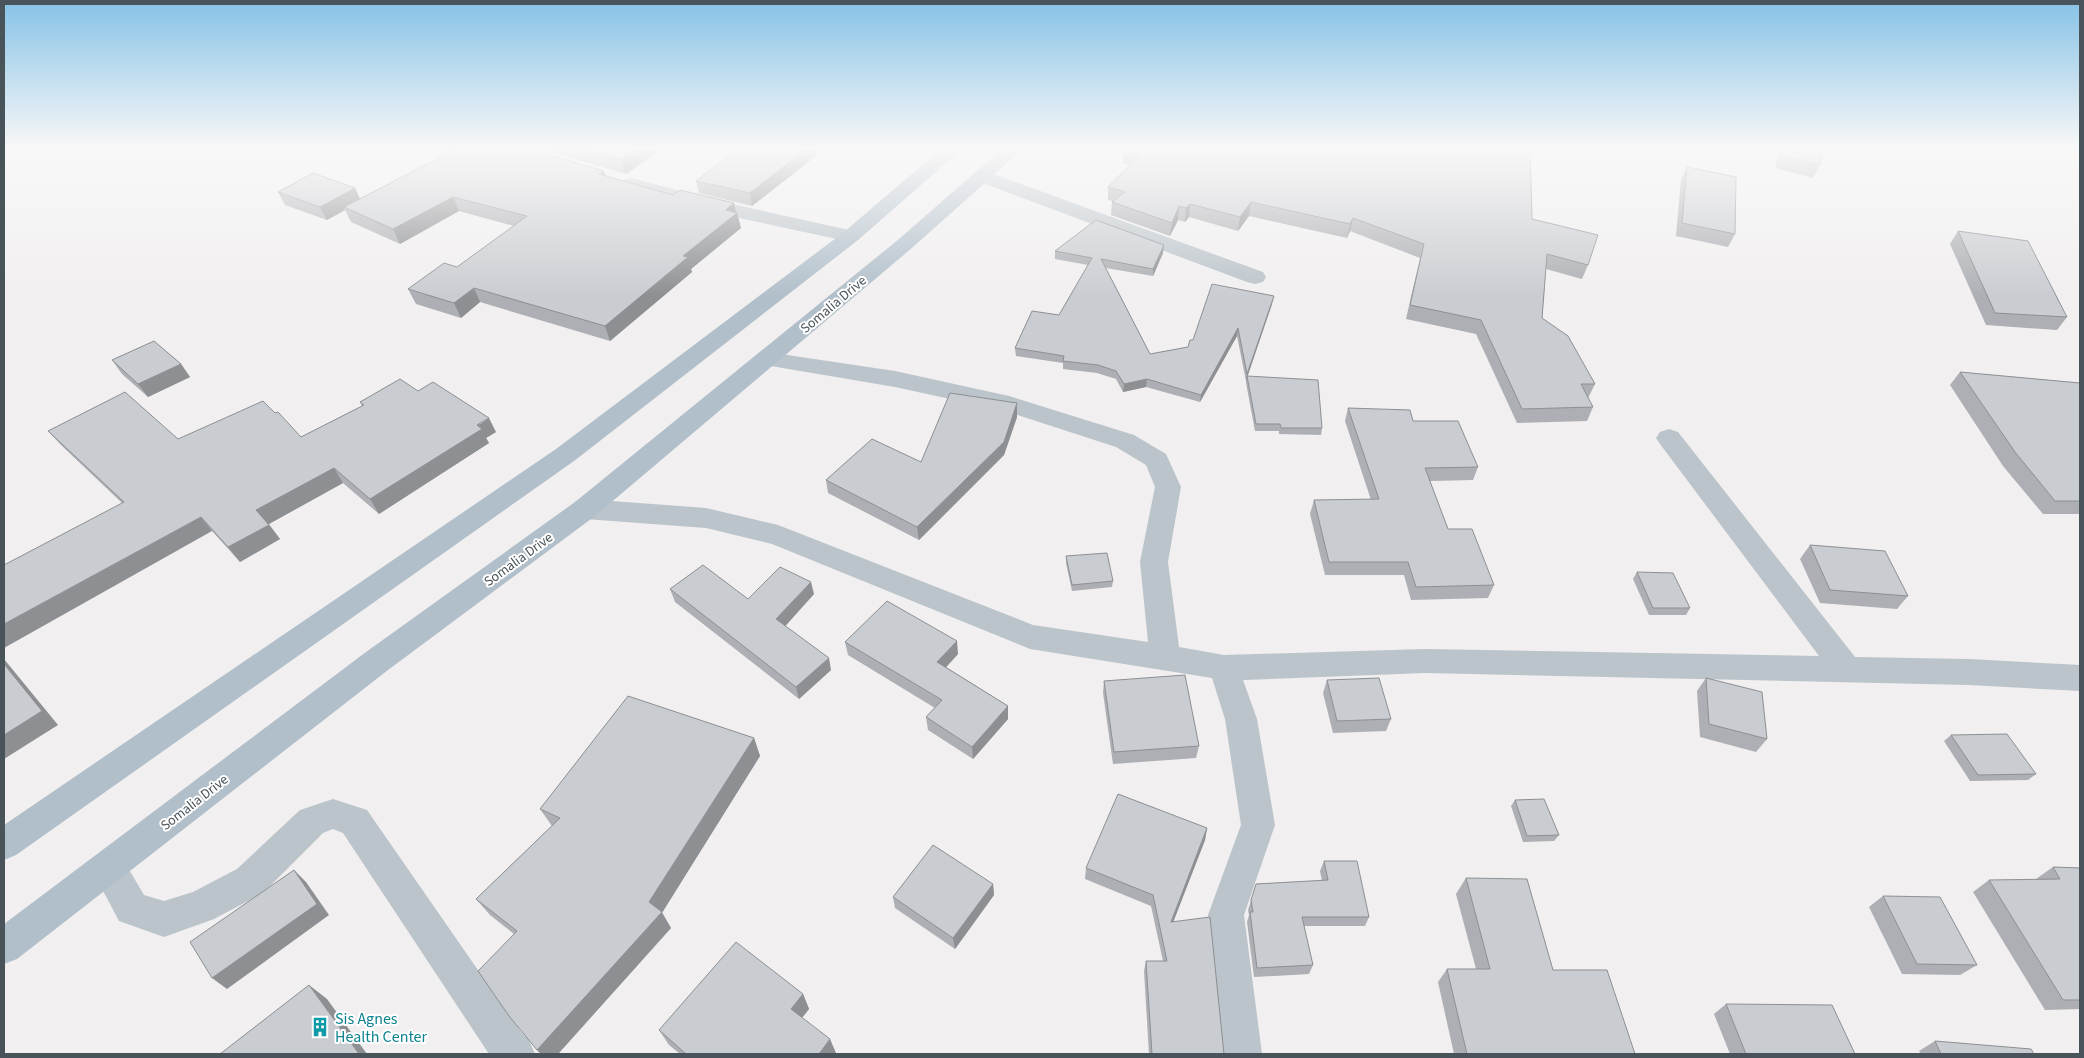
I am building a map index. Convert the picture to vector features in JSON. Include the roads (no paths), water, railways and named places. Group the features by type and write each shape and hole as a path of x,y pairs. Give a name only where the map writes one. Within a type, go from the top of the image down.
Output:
{"main road":[{"path":"4,844 140,752 565,455 851,236 895,198"},
{"name":"Somalia Drive","path":"4,946 109,868 377,661 585,510 767,360 957,198"}],"street":[{"path":"686,198 730,210 851,236"},
{"path":"1042,198 1254,277"},
{"path":"767,360 895,379 1000,402 1125,441 1157,460 1168,486 1154,562 1165,657"},
{"path":"1669,438 1847,670"},
{"path":"585,510 706,518 778,535 1030,637 1165,657 1224,668 1425,661 1969,672 2080,678"},
{"path":"1224,668 1241,719 1258,825 1226,915 1242,1054"},
{"path":"109,868 132,909 164,919 201,907 250,881 312,821 333,814 355,821 502,1038 515,1054"}],"place":[{"name":"Sis Agnes Health Center","path":"320,1027"}]}
